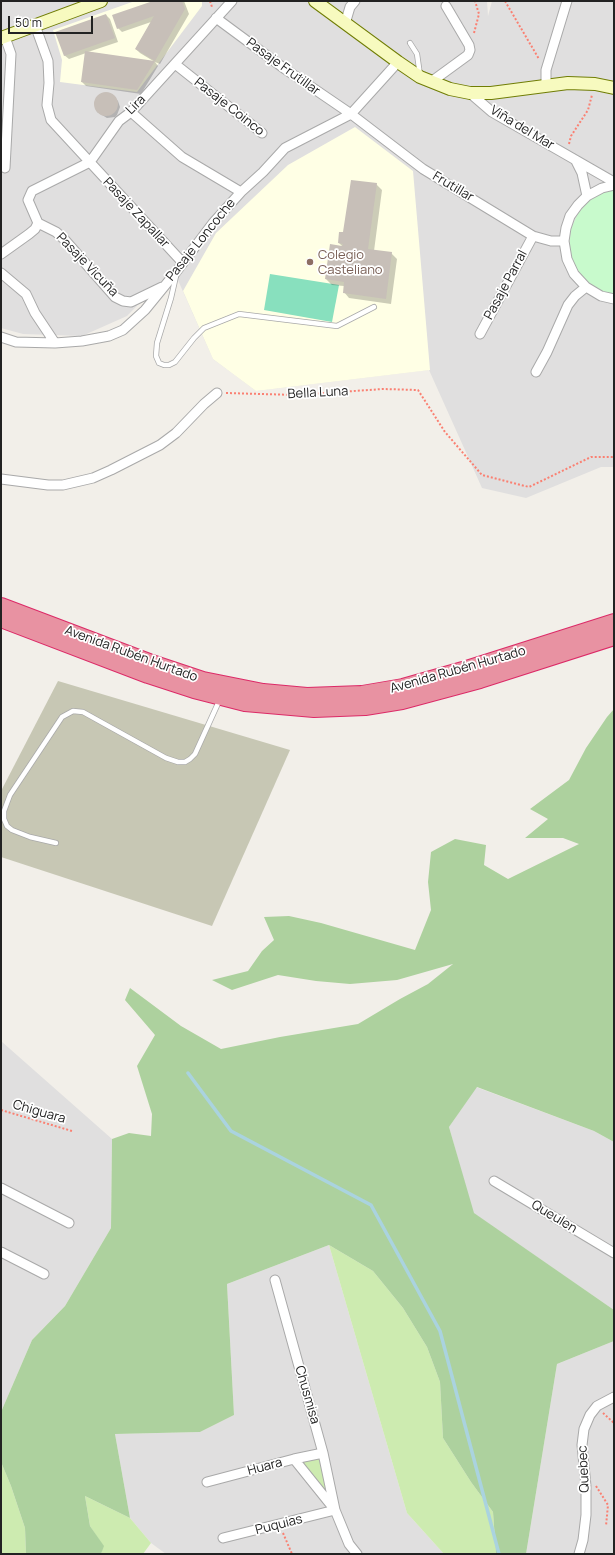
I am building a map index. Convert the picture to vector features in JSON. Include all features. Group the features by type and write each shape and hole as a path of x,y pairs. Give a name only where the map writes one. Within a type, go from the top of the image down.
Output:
{"highway":[{"name":"Avenida Rubén Hurtado","path":"1,606 149,662 203,680 262,692 307,696 362,694 402,687 463,670 614,622"},
{"name":"Avenida Rubén Hurtado","path":"1,619 155,677 220,697 252,704 308,709 339,709 378,706 421,696 480,680 614,637"}],"street":[{"path":"5,168 3,123 11,54 3,38 101,1"},
{"name":"Lira","path":"38,223 28,203 32,191 90,162 119,121 130,112 232,1"},
{"path":"315,1 398,62 426,80 450,89 470,93 511,91 568,83 595,84 614,88"},
{"path":"345,24 350,7 355,1"},
{"path":"546,86 546,70 567,1"},
{"path":"426,80 468,55 470,50 446,6"},
{"name":"Pasaje Frutillar","path":"216,18 285,69 350,114"},
{"name":"Pasaje Zapallar","path":"35,25 48,62 49,83 47,105 48,114 51,120 183,263"},
{"name":"Pasaje Loncoche","path":"1,337 16,342 55,343 82,341 109,336 123,330 145,310 213,223 241,192 263,172 285,148 350,114 398,62"},
{"name":"Pasaje Coinco","path":"175,64 262,133"},
{"name":"Viña del Mar","path":"470,93 492,112 614,182"},
{"path":"130,112 182,157 241,192"},
{"name":"Frutillar","path":"350,114 423,169 533,236 551,241 564,241"},
{"path":"576,161 582,173 587,196"},
{"path":"614,185 602,188 587,196 578,205 570,216 564,241 567,258 574,274 586,287 601,296 614,299"},
{"path":"1,254 35,229 38,223"},
{"name":"Pasaje Vicuña","path":"38,223 56,232 102,284 115,297 123,301 131,302 165,285"},
{"name":"Pasaje Parral","path":"480,334 533,236"},
{"path":"1,273 26,294 35,313 55,343"},
{"path":"536,372 547,352 568,305 575,296 586,287"},
{"path":"1,479 63,485 93,478 160,445 217,393"},
{"name":"Queulen","path":"494,1181 614,1253"},
{"path":"1,1188 69,1223"},
{"path":"1,1252 44,1274"},
{"name":"Chusmisa","path":"275,1280 323,1453 335,1510 349,1544 357,1554"},
{"path":"597,1406 614,1397"},
{"name":"Quebec","path":"579,1554 583,1540 586,1515 586,1486 582,1445 584,1429 590,1415 597,1406"},
{"name":"Huara","path":"207,1482 294,1459 323,1453"},
{"name":"Chusmisa","path":"294,1459 335,1510"},
{"name":"Puquias","path":"223,1538 280,1525 335,1510"}],"lane":[{"path":"410,43 417,54 426,80"},
{"path":"176,272 172,298 157,343 156,356 159,363 164,365 169,365 175,362 204,328 239,314 337,326 374,307"},
{"path":"56,843 30,837 12,830 7,826 4,819 4,811 10,795 62,717 73,711 83,712 166,758 178,762 185,762 195,754 220,697"}],"path":[{"path":"470,50 479,14 475,1"},
{"path":"505,1 546,70"},
{"path":"566,155 571,136 588,110 595,84"},
{"name":"Bella Luna","path":"217,393 296,395 383,389 418,390 445,432 482,476 529,487 591,457 614,457"},
{"name":"Chiguara","path":"1,1110 72,1131"},
{"path":"597,1406 614,1423"},
{"path":"280,1525 292,1554"}],"shaded area":[{"path":"1,1 487,1 488,16 492,1 614,1 614,467 601,467 526,498 482,488 429,370 256,391 213,359 173,269 127,316 82,336 23,334 1,328"},
{"path":"135,1 202,1 202,6 137,92 60,82 62,60 53,30"},
{"name":"Colegio Casteliano","path":"355,127 413,171 430,370 256,391 213,359 183,291 216,233 288,165"},
{"path":"58,681 290,750 212,926 1,857 1,791"},
{"path":"1,1041 112,1139 111,1228 65,1306 32,1340 1,1412"},
{"path":"476,1087 594,1131 614,1142 614,1310 473,1213 449,1127"},
{"path":"329,1245 407,1513 444,1554 166,1554 151,1543 130,1518 115,1434 200,1432 234,1415 227,1284"},
{"path":"614,1341 614,1554 526,1554 557,1364"}],"green space":[{"path":"614,190 614,295 598,290 584,279 574,265 569,247 571,229 578,213 590,200 606,191"},
{"path":"270,274 339,285 332,322 264,310"},
{"path":"614,709 614,1142 594,1131 477,1087 449,1127 474,1213 614,1310 614,1341 557,1364 526,1554 496,1554 493,1512 471,1482 443,1438 440,1382 427,1347 403,1308 373,1271 329,1245 227,1284 234,1415 200,1432 115,1434 130,1518 85,1496 90,1526 104,1546 101,1554 26,1554 25,1528 1,1462 1,1412 32,1340 65,1306 111,1228 112,1139 129,1133 151,1136 152,1114 137,1066 155,1035 125,1000 130,988 181,1026 221,1049 280,1037 358,1024 428,984 453,964 397,980 350,984 316,981 278,975 232,990 212,980 248,971 262,951 274,940 264,917 289,916 321,923 415,950 431,910 428,882 431,852 455,839 486,845 484,865 508,879 579,844 563,838 525,838 548,819 530,809 569,780 586,748"},
{"path":"329,1245 373,1271 403,1308 427,1347 440,1382 443,1438 471,1482 493,1512 496,1554 444,1554 407,1513"},
{"path":"321,1457 330,1503 301,1462"},
{"path":"1,1462 25,1528 26,1554 1,1554"},
{"path":"85,1496 130,1518 151,1543 143,1554 101,1554 103,1546 90,1526"}],"building":[{"path":"153,1 182,1 185,9 155,61 135,49 154,16 117,29 112,15"},
{"path":"106,14 115,38 64,56 55,32"},
{"path":"85,51 155,61 137,90 81,82"},
{"path":"106,92 111,93 117,99 117,109 111,115 106,116 101,115 95,109 94,104 95,99 101,93"},
{"path":"351,180 377,183 368,249 392,252 386,299 343,293 344,282 325,279 330,244 342,246 343,244 338,243 339,232 343,232"}],"waterway":[{"path":"188,1073 231,1131 371,1205 440,1331 499,1554"}],"place":[{"name":"Colegio Casteliano","path":"310,262"}]}
